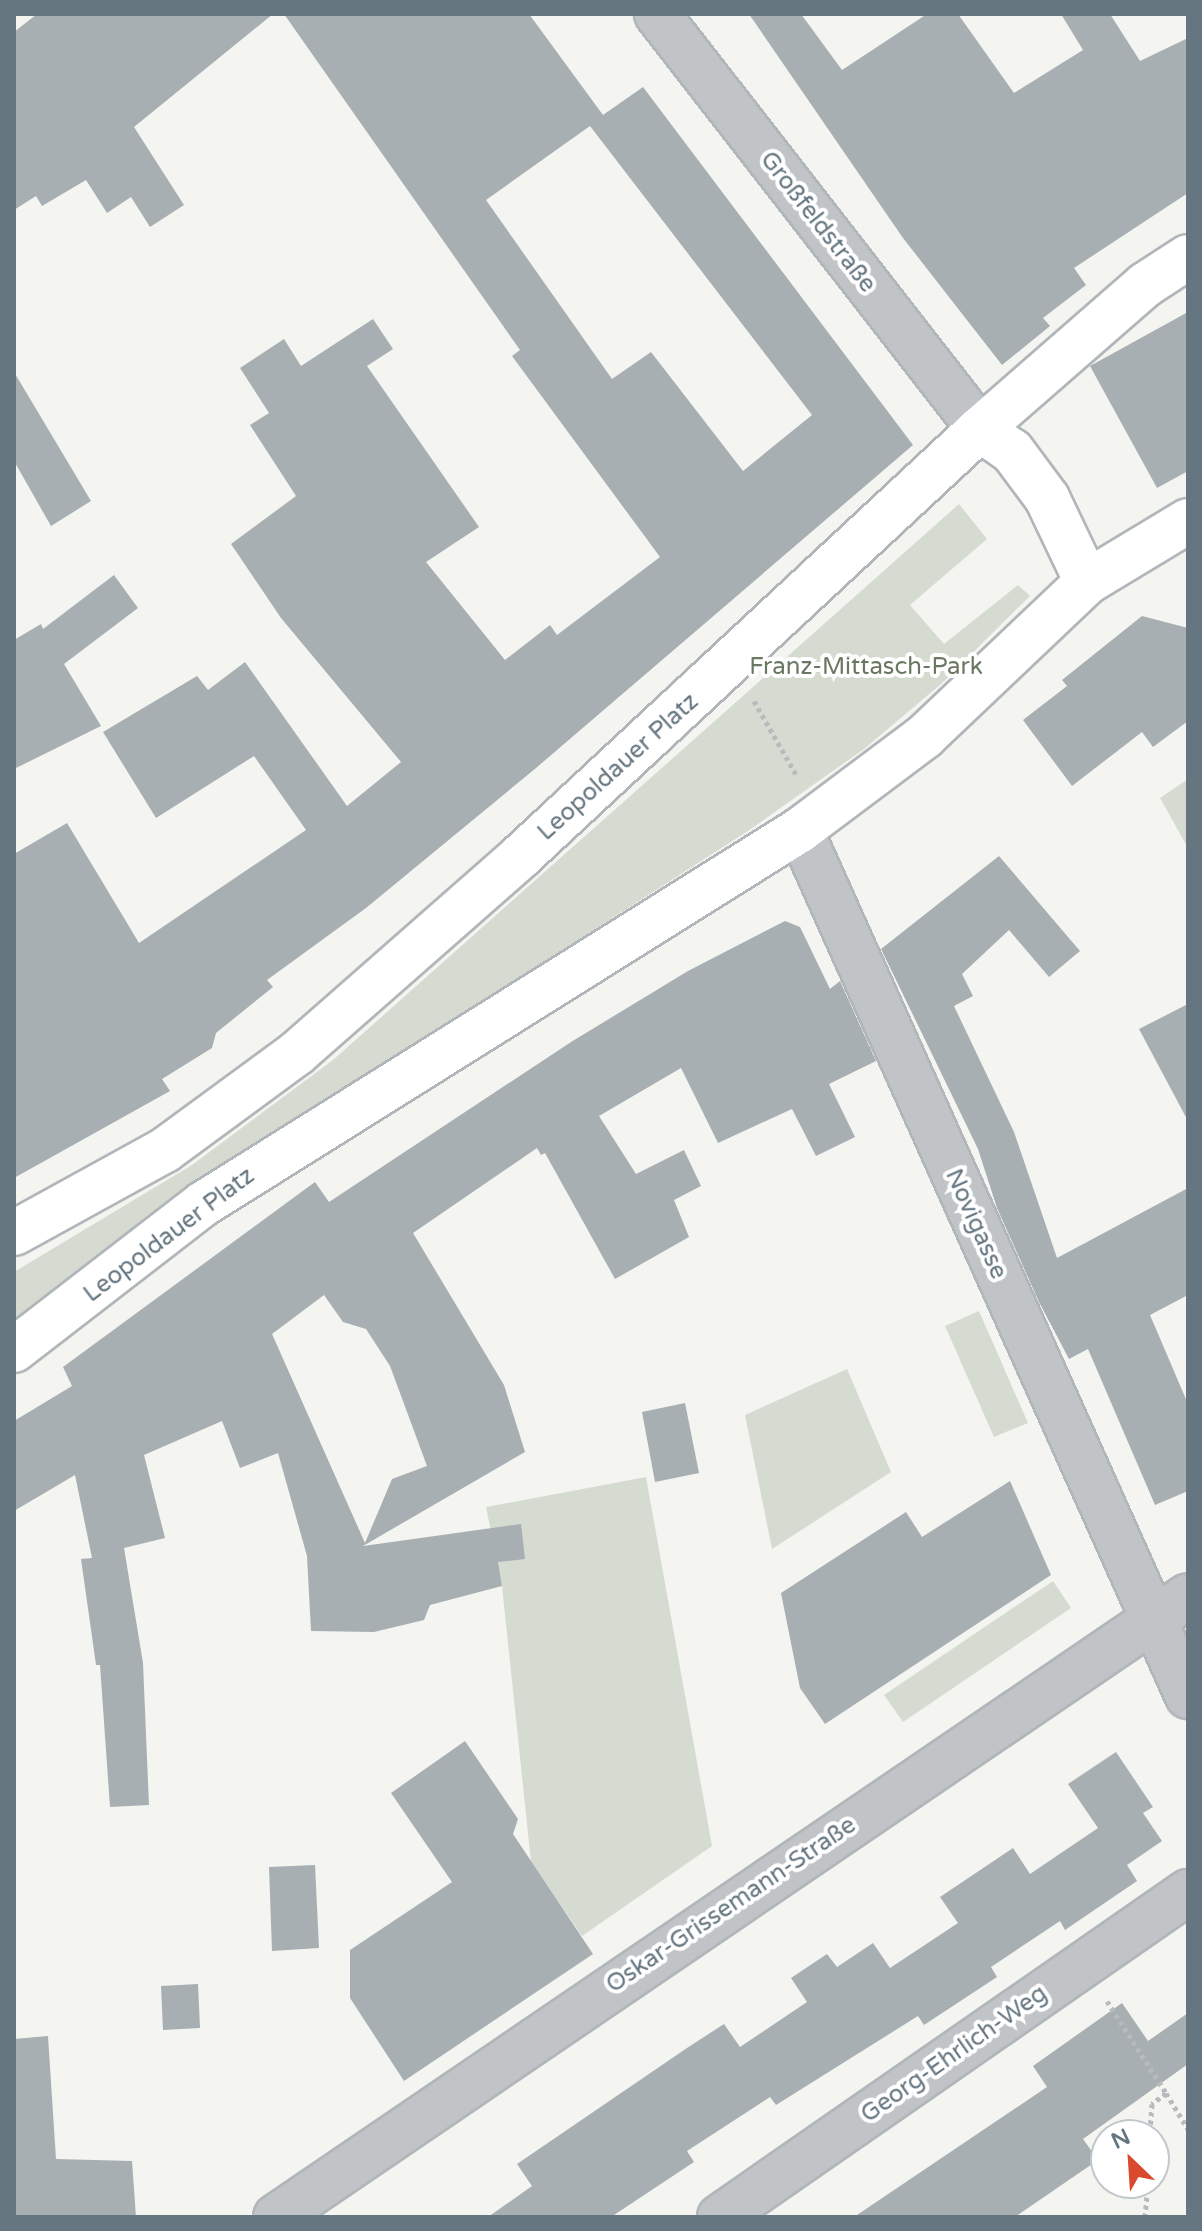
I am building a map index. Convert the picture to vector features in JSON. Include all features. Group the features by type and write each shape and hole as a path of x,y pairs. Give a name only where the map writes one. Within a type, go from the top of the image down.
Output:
{"street":[{"name":"Großfeldstraße","path":"657,14 980,429"},
{"name":"Leopoldauer Platz","path":"14,1233 165,1150 297,1053 732,662 980,429 1145,285 1188,257"},
{"path":"980,429 1012,451 1047,498 1087,582"},
{"name":"Leopoldauer Platz","path":"14,1350 203,1204 810,823 925,736 1087,582 1188,521"},
{"name":"Novigasse","path":"810,823 1151,1618 1188,1696"},
{"name":"Oskar-Grissemann-Straße","path":"276,2217 1151,1618 1188,1596"},
{"name":"Georg-Ehrlich-Weg","path":"720,2217 1188,1892"}],"path":[{"path":"732,662 810,823"},
{"path":"1082,1965 1188,2129"},
{"path":"1151,2119 1152,2104 1166,2093"}],"green space":[{"name":"Franz-Mittasch-Park","path":"959,504 987,539 910,605 944,644 1018,585 1030,596 941,684 864,749 748,831 203,1180 14,1327 14,1272 192,1165 333,1060"},
{"path":"1188,779 1188,848 1160,798"},
{"path":"979,1311 1028,1423 994,1437 945,1326"},
{"path":"847,1369 891,1472 772,1549 745,1415"},
{"path":"646,1477 712,1846 582,1936 531,1862 502,1586 486,1507"},
{"path":"1053,1581 1071,1608 903,1722 884,1695"}],"building":[{"path":"37,14 273,14 134,127 184,205 150,227 131,197 107,213 86,180 42,206 36,196 14,210 14,32"},
{"path":"284,14 529,14 603,115 643,87 913,445 536,768 366,908 267,980 273,987 216,1033 212,1048 162,1079 170,1091 14,1178 14,854 67,823 139,943 306,830 254,756 156,818 103,732 197,676 208,690 245,662 347,806 401,762 281,618 231,544 296,496 250,425 269,413 240,368 284,339 301,366 373,319 393,349 367,366 479,527 426,562 505,660 550,625 557,635 660,557 512,356 520,350","holes":["590,126 812,415 743,471 651,352 612,379 486,200"]},
{"path":"749,14 801,14 842,70 927,14 958,14 1014,93 1083,50 1061,14 1110,14 1140,61 1188,38 1188,193 1074,268 1086,285 1043,318 1050,326 1002,365 903,238"},
{"path":"1188,312 1188,471 1157,488 1090,366"},
{"path":"14,372 91,501 51,526 14,461"},
{"path":"114,575 138,608 64,664 101,726 14,769 14,640 41,624 43,629"},
{"path":"1142,616 1188,628 1188,721 1153,747 1142,732 1072,786 1023,720 1067,686 1062,680"},
{"path":"999,856 1080,951 1049,977 1009,930 962,974 973,996 954,1006 1014,1132 1057,1258 1188,1188 1188,1295 1150,1315 1188,1404 1188,1491 1155,1505 1088,1349 1069,1359 1039,1302 997,1208 978,1149 881,949"},
{"path":"785,921 800,927 830,989 840,981 876,1061 829,1084 855,1137 816,1156 792,1109 718,1143 681,1068 599,1116 636,1174 684,1150 701,1186 674,1200 689,1237 615,1279 545,1153 541,1155 537,1148 413,1233 504,1385 525,1452 363,1546 521,1524 525,1559 498,1562 502,1586 430,1605 424,1620 374,1632 311,1631 307,1556 278,1453 240,1468 222,1421 144,1455 165,1538 124,1548 143,1663 149,1805 110,1807 100,1665 96,1665 81,1559 92,1558 75,1475 14,1511 14,1421 72,1386 63,1367 315,1182 329,1202 571,1042 688,971","holes":["324,1295 343,1322 366,1329 390,1366 427,1466 392,1479 365,1543 272,1334"]},
{"path":"1188,1004 1188,1121 1139,1029"},
{"path":"685,1403 699,1473 655,1482 642,1412"},
{"path":"1010,1481 1051,1575 825,1724 800,1688 781,1593 906,1512 922,1537"},
{"path":"465,1741 518,1819 513,1834 593,1954 404,2081 350,1998 350,1950 452,1882 391,1793"},
{"path":"1116,1752 1153,1807 1143,1813 1162,1841 1127,1865 1137,1881 1065,1930 1060,1921 991,1967 997,1977 924,2025 918,2016 776,2105 770,2097 687,2151 694,2162 611,2217 488,2217 532,2186 517,2164 687,2048 724,2024 740,2047 807,2002 791,1978 827,1954 837,1967 873,1943 890,1968 958,1923 940,1897 1013,1848 1030,1874 1098,1828 1068,1784"},
{"path":"315,1865 319,1948 272,1951 269,1867"},
{"path":"198,1984 200,2028 163,2030 161,1986"},
{"path":"1122,2003 1148,2041 1188,2013 1188,2064 1111,2119 1090,2119 1090,2134 1083,2139 1090,2149 1090,2165 1015,2217 854,2217 1047,2087 1033,2066"},
{"path":"48,2036 56,2159 132,2161 136,2217 14,2217 14,2039"}]}
